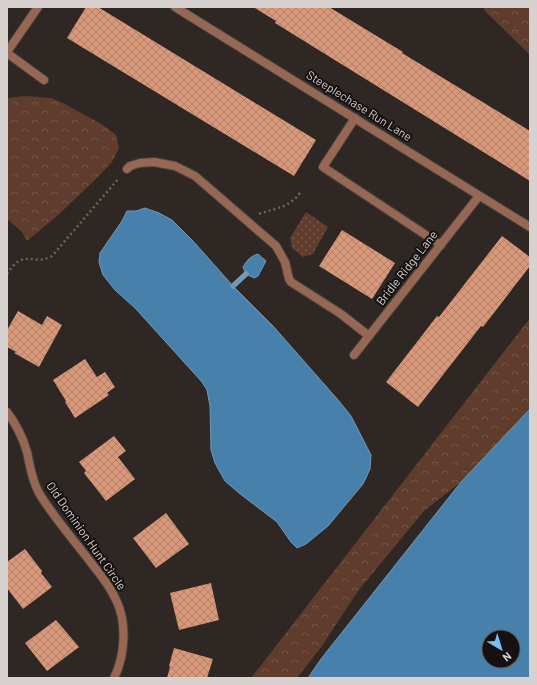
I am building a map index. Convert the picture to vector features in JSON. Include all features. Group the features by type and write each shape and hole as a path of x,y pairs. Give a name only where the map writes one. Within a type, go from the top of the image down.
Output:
{"street":[{"path":"38,7 7,52 44,80"},
{"name":"Steeplechase Run Lane","path":"175,7 530,227"},
{"path":"355,118 323,167 441,245"},
{"path":"127,169 130,166 140,163 154,162 175,166 195,176 276,246 284,262 291,282 341,314 369,336"},
{"name":"Bridle Ridge Lane","path":"354,355 479,196"},
{"name":"Old Dominion Hunt Circle","path":"7,412 20,432 32,475 39,492 51,511 102,578 117,602 124,624 118,671 114,678"}],"path":[{"path":"7,274 16,262 23,259 43,259 52,256 127,169"},
{"path":"246,220 289,204 300,192"}],"green space":[{"path":"483,7 530,7 530,55 485,11"},
{"path":"26,96 51,98 103,125 116,135 119,148 112,162 96,179 56,217 27,241 22,232 7,219 7,98"},
{"path":"306,212 328,227 313,254 303,257 292,248 290,238"},
{"path":"530,318 530,409 461,482 424,511 358,591 322,646 297,678 251,678"}],"water":[{"path":"145,208 172,220 233,286 273,326 351,416 371,455 370,469 363,484 328,526 306,544 297,548 277,522 225,481 215,463 211,450 210,406 207,390 202,382 135,308 115,290 103,275 99,262 100,253 122,221 127,211 136,211"},
{"path":"258,254 266,261 258,276 254,278 246,274 243,267 249,259"},
{"path":"530,409 530,678 308,678 321,659 461,482"}],"building":[{"path":"86,7 98,7 316,140 294,176 67,38"},
{"path":"253,7 329,7 530,131 530,181 275,23 276,21"},
{"path":"342,230 395,263 372,299 319,266"},
{"path":"502,236 530,257 530,266 418,407 386,382"},
{"path":"18,311 42,325 47,316 62,325 39,367 14,353 16,352 7,347 7,330"},
{"path":"85,359 97,377 105,372 115,387 107,393 109,395 75,418 53,380"},
{"path":"114,436 126,451 118,457 135,479 106,501 84,473 86,471 79,462"},
{"path":"166,513 189,544 156,568 133,538"},
{"path":"25,549 52,587 23,609 7,588 7,562"},
{"path":"211,583 219,620 179,630 170,593"},
{"path":"56,620 79,647 47,671 25,643"},
{"path":"174,648 213,659 207,678 167,678"}],"waterway":[{"path":"233,286 246,274"}]}
